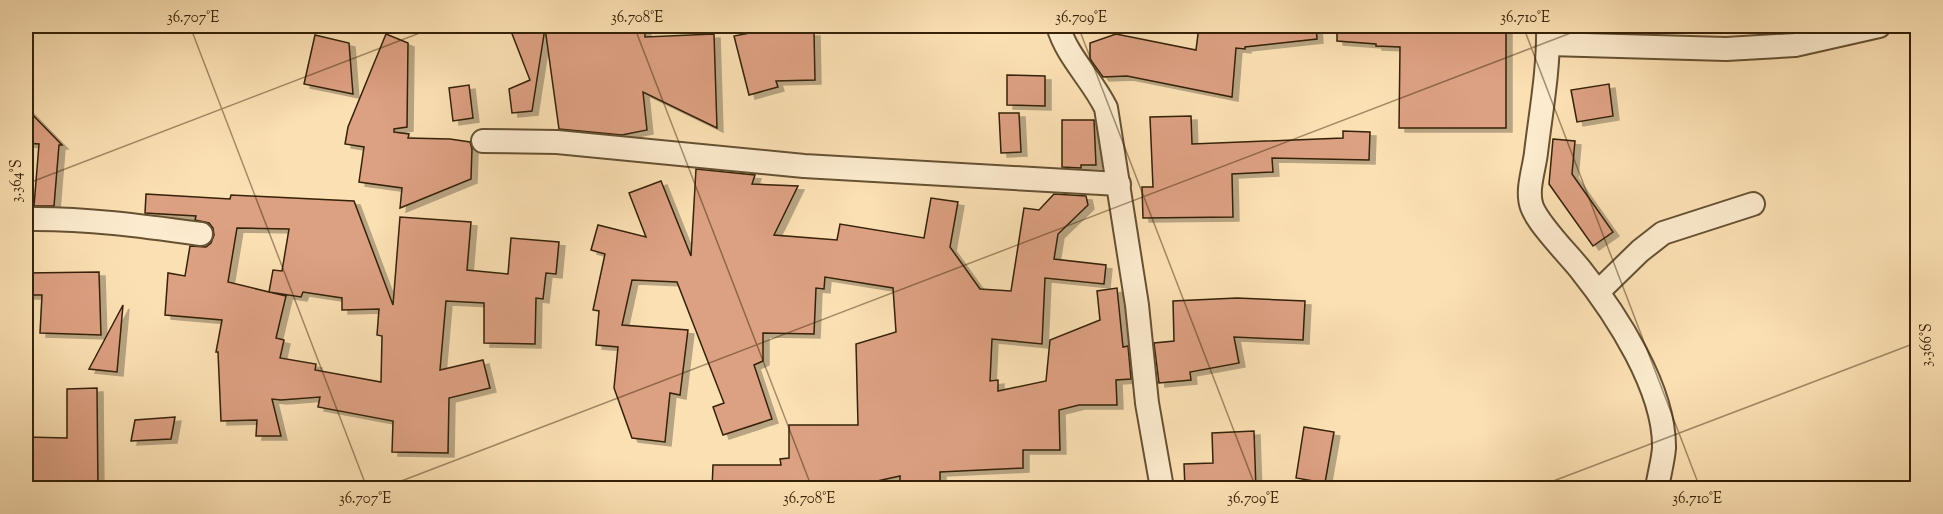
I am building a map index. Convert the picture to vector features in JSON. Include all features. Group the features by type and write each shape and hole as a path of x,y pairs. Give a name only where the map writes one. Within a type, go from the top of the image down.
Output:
{"street":[{"path":"1058,26 1069,52 1098,91 1106,108 1137,305 1147,403 1162,489"},
{"path":"1657,489 1664,448 1659,405 1642,365 1598,292 1541,222 1532,207 1530,189 1548,35 1737,49 1795,45 1879,26"},
{"path":"483,141 557,142 804,166 1119,184"},
{"path":"1598,292 1663,232 1753,204"},
{"path":"26,219 120,223 201,234"}],"building":[{"path":"509,26 545,28 532,111 512,113 509,89 530,80"},
{"path":"553,26 645,26 645,37 714,34 717,128 643,92 647,130 622,135 559,129 545,28 554,28"},
{"path":"1199,26 1316,26 1317,39 1245,47 1245,49 1236,48 1232,97 1127,76 1103,77 1090,59 1090,43 1116,34 1196,50"},
{"path":"1337,26 1506,26 1506,128 1399,128 1400,47 1337,41"},
{"path":"775,28 775,33 814,32 815,80 776,81 778,87 749,95 734,36"},
{"path":"386,34 408,43 407,127 394,129 394,132 409,134 408,138 470,142 472,149 471,179 400,208 402,188 359,182 364,147 345,144 348,127"},
{"path":"315,35 349,43 353,94 304,84"},
{"path":"1007,75 1045,76 1045,106 1007,105"},
{"path":"1609,84 1613,116 1577,122 1571,90"},
{"path":"469,85 473,118 453,121 449,88"},
{"path":"26,108 62,145 59,145 54,206 34,206 39,144 26,143"},
{"path":"999,113 1019,113 1021,152 1001,153"},
{"path":"1191,116 1192,144 1343,138 1343,131 1370,132 1369,160 1272,158 1273,172 1232,174 1233,217 1143,218 1142,187 1153,187 1150,117"},
{"path":"1062,120 1094,120 1096,165 1081,165 1081,168 1062,167"},
{"path":"1553,139 1575,141 1572,174 1613,232 1593,246 1549,184"},
{"path":"696,169 755,175 752,184 798,186 774,235 837,240 840,224 924,238 931,198 958,202 950,247 980,289 1011,291 1024,208 1039,210 1054,194 1086,196 1088,205 1058,234 1054,259 1106,265 1104,284 1045,278 1042,344 992,339 990,381 998,380 998,391 1046,381 1050,340 1100,320 1097,291 1117,288 1123,347 1128,346 1131,379 1116,380 1117,405 1079,405 1059,410 1060,450 1023,450 1023,468 940,472 940,488 900,484 900,476 841,489 712,489 713,465 781,465 780,459 789,458 789,425 858,425 856,344 896,332 893,288 825,277 824,289 816,288 814,334 763,333 763,361 754,365 772,419 723,435 713,407 724,403 677,282 632,280 622,325 688,330 680,395 670,393 665,442 632,438 614,388 618,347 596,345 599,311 593,310 605,254 591,250 598,225 646,237 629,193 661,181 691,256"},
{"path":"146,194 230,199 231,195 354,201 393,305 400,217 471,222 467,270 508,274 511,238 559,242 556,274 546,273 543,299 536,298 535,344 484,343 484,303 446,301 440,370 483,360 490,388 449,398 448,453 392,452 393,421 318,407 320,397 272,399 281,436 256,436 257,420 221,421 218,352 216,352 222,320 165,315 168,273 185,276 190,246 206,247 211,243 214,235 213,228 209,223 195,220 196,216 145,213","holes":["237,228 289,229 282,271 273,270 269,292 228,282","269,292 301,297 303,292 342,298 342,310 379,309 377,335 382,336 381,382 315,370 316,364 280,358 284,340 276,338 286,296"]},
{"path":"99,272 101,335 40,333 42,295 26,295 26,273"},
{"path":"1237,298 1305,301 1303,340 1234,337 1239,363 1190,372 1191,380 1159,383 1154,343 1174,341 1173,301"},
{"path":"123,305 117,372 89,369"},
{"path":"97,388 98,489 26,489 26,437 67,438 67,389"},
{"path":"175,417 171,439 131,441 135,420"},
{"path":"1304,427 1334,432 1325,483 1296,478"},
{"path":"1254,431 1256,489 1185,489 1184,464 1213,463 1212,433"}]}
